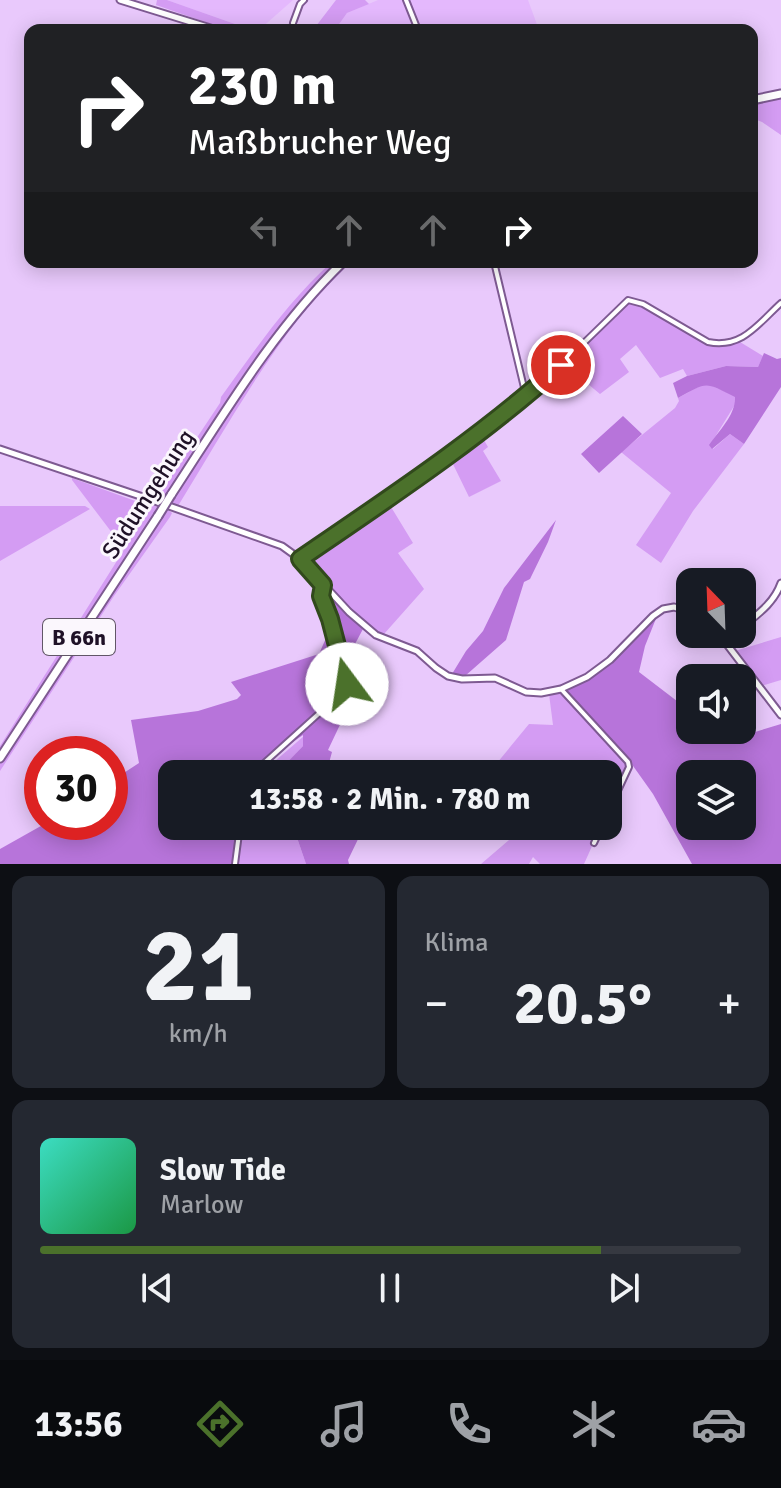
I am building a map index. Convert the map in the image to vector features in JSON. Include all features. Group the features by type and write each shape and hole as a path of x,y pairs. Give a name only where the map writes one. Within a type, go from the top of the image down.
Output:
{"main road":[{"path":"758,99 781,94"},
{"name":"Südumgehung","path":"0,758 280,331 337,268"}],"street":[{"path":"120,0 198,24"},
{"path":"293,23 304,0"},
{"path":"406,0 416,24"},
{"path":"495,268 526,396"},
{"path":"300,559 446,458 526,396 628,300 643,304 708,342 719,345 742,338 781,303"},
{"path":"0,449 268,540 288,550 370,630 417,651 448,676 462,679 495,678 533,693 561,689 587,677 605,664 660,611 676,608"},
{"path":"756,616 768,606 781,583"},
{"path":"267,760 335,699 347,684 321,596 323,585"},
{"path":"730,648 781,715"},
{"path":"561,689 628,762 622,782"},
{"path":"235,864 238,840"}],"shaded area":[{"path":"157,0 167,0 235,24 211,24 156,5"},
{"path":"167,0 293,0 266,24 235,24"},
{"path":"336,0 365,0 369,4 347,13 339,24 318,24"},
{"path":"378,0 528,0 537,24 339,24 347,13"},
{"path":"781,98 781,135 758,120 758,104"},
{"path":"326,268 331,268 265,345 163,500 159,498 221,397 287,309"},
{"path":"341,268 345,268 283,339 178,506 170,503 274,348"},
{"path":"627,304 649,308 707,344 724,346 740,342 763,356 758,367 726,366 687,376 683,369 660,378 636,345 620,359 629,372 600,394 565,365"},
{"path":"764,353 781,358 781,387 744,444 730,434 712,449 709,445 730,416 735,397 706,386 678,398 673,383 726,366 758,367"},
{"path":"708,384 735,396 736,403 710,445 713,449 730,434 744,444 693,511 661,563 636,545 671,493 621,452 675,408 678,398"},
{"path":"623,416 642,434 599,473 581,454"},
{"path":"481,435 488,447 483,451 501,481 469,497 450,458"},
{"path":"72,478 149,506 159,506 0,751 0,746 127,545 122,546"},
{"path":"388,502 413,543 398,553 424,589 384,634 366,624 308,566 308,561"},
{"path":"0,506 85,506 90,509 0,561"},
{"path":"167,509 172,513 170,517 114,596 0,771 0,764"},
{"path":"556,520 530,579 524,582 506,640 465,676 452,674 483,631 504,588"},
{"path":"322,591 330,596 363,629 347,659 355,676 355,686 337,701 346,712 328,750 332,752 330,760 290,760 303,746 303,735 266,760 158,760 158,840 237,840 234,864 0,864 0,849 24,836 24,840 128,840 128,770 139,763 131,720 198,711 237,699 241,695 231,682 319,654 330,629 319,594"},
{"path":"657,616 639,672 676,700 676,744 756,744 756,732 781,724 781,864 692,864 679,840 756,840 756,760 676,760 676,835 653,794 626,756 565,692 604,669"},
{"path":"781,637 781,680 761,686 756,679 756,664 745,664 735,651 756,648 756,645"},
{"path":"561,692 626,760 628,766 622,779 622,760 499,760 529,724 553,725 549,694"},
{"path":"304,736 303,746 290,760 276,760"},
{"path":"241,840 298,840 306,864 238,864"},
{"path":"298,840 358,840 349,864 306,864"},
{"path":"509,840 595,840 584,864 540,864 533,857 529,864 481,864"}],"route":[{"path":"347,684 321,596 323,585 300,559 446,458 561,365"}]}
